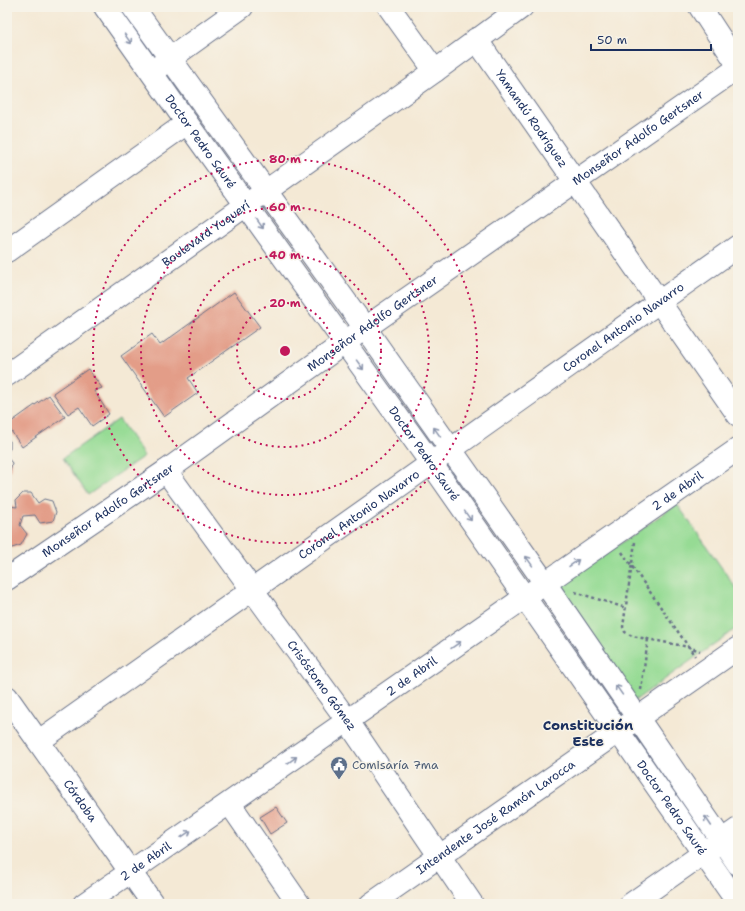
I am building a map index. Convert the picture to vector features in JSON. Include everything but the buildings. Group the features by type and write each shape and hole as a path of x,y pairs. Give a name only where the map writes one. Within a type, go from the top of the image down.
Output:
{"street":[{"name":"Doctor Pedro Sauré","path":"105,7 431,463 738,904"},
{"name":"Doctor Pedro Sauré","path":"133,7 265,193 365,328 545,583 638,718 730,835 738,864"},
{"path":"151,71 170,60 242,7"},
{"path":"389,7 435,71"},
{"name":"Boulevard Yuquerí","path":"7,376 246,205 265,193 522,7"},
{"path":"700,7 738,65"},
{"name":"Yamandú Rodríguez","path":"476,39 738,415"},
{"name":"Monseñor Adolfo Gertsner","path":"7,579 166,471 345,344 365,328 738,68"},
{"path":"7,250 187,123"},
{"name":"Coronel Antonio Navarro","path":"39,741 738,246"},
{"name":"2 de Abril","path":"84,904 230,804 347,720 738,449"},
{"name":"Crisóstomo Gómez","path":"166,471 347,720 472,904"},
{"name":"Intendente José Ramón Larocca","path":"372,904 722,659"},
{"name":"Córdoba","path":"7,697 153,904"},
{"path":"230,804 299,904"},
{"path":"631,904 730,835"}],"path":[{"path":"640,516 631,566 623,627 625,632 632,636 689,647 722,659"},
{"path":"611,537 689,647 722,659"},
{"path":"574,592 626,608"},
{"path":"638,718 648,639"}],"green space":[{"path":"119,419 144,456 88,495 63,458"},
{"path":"677,504 738,591 738,627 633,702 554,590"}],"place":[{"name":"Comisaría 7ma","path":"339,780"}],"district":[{"name":"Constitución Este","path":"588,734"}]}
